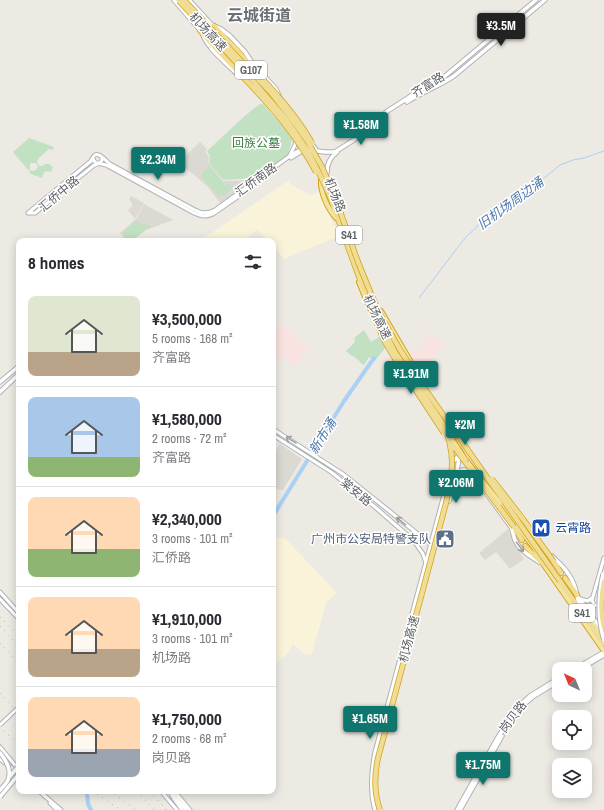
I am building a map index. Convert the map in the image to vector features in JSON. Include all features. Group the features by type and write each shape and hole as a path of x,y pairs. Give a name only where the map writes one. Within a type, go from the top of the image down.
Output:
{"highway":[{"name":"机场路","path":"178,0 201,22 220,37 281,103 312,146 326,173 341,209 362,270 386,321 458,441 529,535 579,605"},
{"name":"机场高速","path":"178,0 249,76 300,138 329,194 359,277 373,309 395,352 436,412 447,434 450,444 452,465 448,495 379,754 375,784 376,798 381,810"},
{"name":"机场路","path":"184,0 214,40 270,101 305,148 321,180 323,193 330,210 336,218 366,300 379,326 390,343"},
{"name":"机场高速","path":"184,0 255,75 283,108 311,147 328,180 364,277 384,322 407,362 604,644"},
{"path":"214,26 276,94 299,122 312,144 328,180"},
{"path":"200,30 266,100 293,135 329,194"},
{"path":"373,309 383,337 411,384 453,446 514,527 522,540"},
{"path":"390,343 405,362 457,447 532,546 544,566 604,651"},
{"path":"448,437 453,440 455,438 454,434"},
{"path":"466,447 517,512 561,573"},
{"path":"468,468 470,464 475,464"},
{"path":"479,485 481,481 487,480"},
{"path":"525,546 544,566"},
{"path":"566,578 577,595"},
{"path":"604,582 601,604 604,627"},
{"path":"579,605 604,639"}],"main road":[{"path":"174,0 200,30 214,40"},
{"path":"189,0 214,26 220,37"},
{"name":"齐富路","path":"308,141 316,150 322,152 335,152 385,120 386,112 444,77 536,0"},
{"name":"齐富路","path":"326,173 330,159 336,153 386,121 388,113 454,76 544,0"},
{"path":"201,22 214,26 226,33 245,52 253,64 278,92 281,103"},
{"path":"200,30 206,42 258,96 270,101"},
{"path":"450,72 454,76"},
{"name":"机场路","path":"390,343 405,370 459,455 479,485 511,527 516,541 523,551 544,566"},
{"path":"0,378 15,369"},
{"path":"0,382 15,369"},
{"path":"0,388 16,376"},
{"path":"0,392 16,377"},
{"path":"375,810 371,788 372,772 377,745 448,482 452,463 452,453 448,437"},
{"path":"381,810 377,789 377,773 381,750 455,474 459,455 458,441"},
{"path":"452,463 459,455 464,454 470,457"},
{"path":"455,474 462,470 467,470 471,473"},
{"path":"529,535 533,534 538,537 554,558 564,568 576,588 579,605"},
{"path":"604,569 599,594 600,625 604,639"},
{"path":"577,595 598,623 604,634"},
{"path":"604,597 604,620"},
{"path":"586,662 604,651"},
{"path":"592,662 604,655"},
{"name":"岗贝路","path":"457,810 498,737 513,714 528,697 552,684"},
{"name":"岗贝路","path":"460,810 504,732 517,713 526,702 552,684"},
{"path":"390,694 396,696"},
{"path":"0,753 8,766 9,776 7,782 0,789"},
{"path":"0,789 16,770"},
{"path":"0,797 16,778"}],"street":[{"path":"288,157 295,145 296,134"},
{"name":"汇侨南路","path":"200,214 215,210 288,157 312,146"},
{"name":"汇侨南路","path":"200,214 207,216 213,214 305,148"},
{"path":"94,155 100,155 110,164 200,214 190,211 106,165 94,162 94,155"},
{"path":"98,163 101,162 102,157"},
{"name":"汇侨中路","path":"93,158 28,213 35,213 88,169 98,163"},
{"name":"棠安路","path":"276,431 347,477 436,549"},
{"name":"棠安路","path":"276,437 331,472 350,487 414,541 422,551 426,563"},
{"path":"604,558 592,600 594,605 600,606 604,601"},
{"path":"0,592 16,610"},
{"path":"577,595 582,600 586,601 590,600 594,596"},
{"path":"0,599 16,617"},
{"path":"0,725 16,710"},
{"path":"0,747 16,766"},
{"path":"0,759 16,772"},
{"path":"41,794 57,810"},
{"path":"42,794 61,810"},
{"path":"164,794 177,810"},
{"path":"172,794 182,810"},
{"path":"173,794 186,810"},
{"path":"177,794 190,810"}],"shaded area":[{"path":"200,142 207,149 205,151 209,157 208,162 223,181 255,180 221,204 207,186 178,163"},
{"path":"289,180 293,186 311,195 319,191 339,236 284,259 276,250 276,238 265,238 257,229 248,238 204,238"},
{"path":"131,196 144,203 135,219 128,210 133,205 129,199"},
{"path":"144,204 173,220 146,230 136,238 124,238 120,233 136,219"},
{"path":"282,324 309,351 294,367 283,356 276,362 276,330"},
{"path":"431,334 440,340 444,345 427,366 425,364 418,369 410,354 421,347 421,343"},
{"path":"280,444 302,459 283,490 276,489 276,450"},
{"path":"508,529 511,538 524,559 510,569 496,552 485,560 479,553"},
{"path":"276,537 285,538 337,593 326,603 312,654 306,655 293,644 289,652 276,664"}],"green space":[{"name":"回族公墓","path":"260,104 263,104 292,139 288,155 255,178 223,180 209,163 210,156 207,151"},
{"path":"29,138 54,147 53,150 49,149 38,159 37,163 40,166 49,164 53,167 51,172 44,172 42,178 31,174 29,171 36,170 38,166 36,163 31,163 30,169 28,170 13,152"},
{"path":"209,166 229,190 226,185 229,183 233,188 224,196 218,196 202,178 202,173 209,169"},
{"path":"136,221 143,225 150,225 151,227 135,238 125,238 123,232"},
{"path":"364,330 371,342 384,334 385,348 375,361 369,357 364,365 346,351 354,343 354,338"},
{"path":"462,475 468,477 475,485 452,501 459,476"}],"waterway":[{"name":"旧机场周边涌","path":"419,298 465,238 486,218 514,203 560,165 604,151"},
{"name":"新市涌","path":"276,511 344,401 374,358"},
{"name":"新市涌","path":"87,794 88,804 91,810"}],"railway":[{"path":"0,617 16,634"},
{"path":"0,626 16,644"},
{"path":"0,643 16,661"},
{"path":"0,693 16,711"},
{"path":"0,726 16,742"},
{"path":"97,794 121,810"},
{"path":"113,794 137,810"},
{"path":"140,794 154,810"},
{"path":"153,794 166,810"}],"place":[{"name":"云霄路","path":"541,528"},
{"name":"广州市公安局特警支队","path":"445,539"}],"district":[{"name":"云城街道","path":"259,15"}]}
